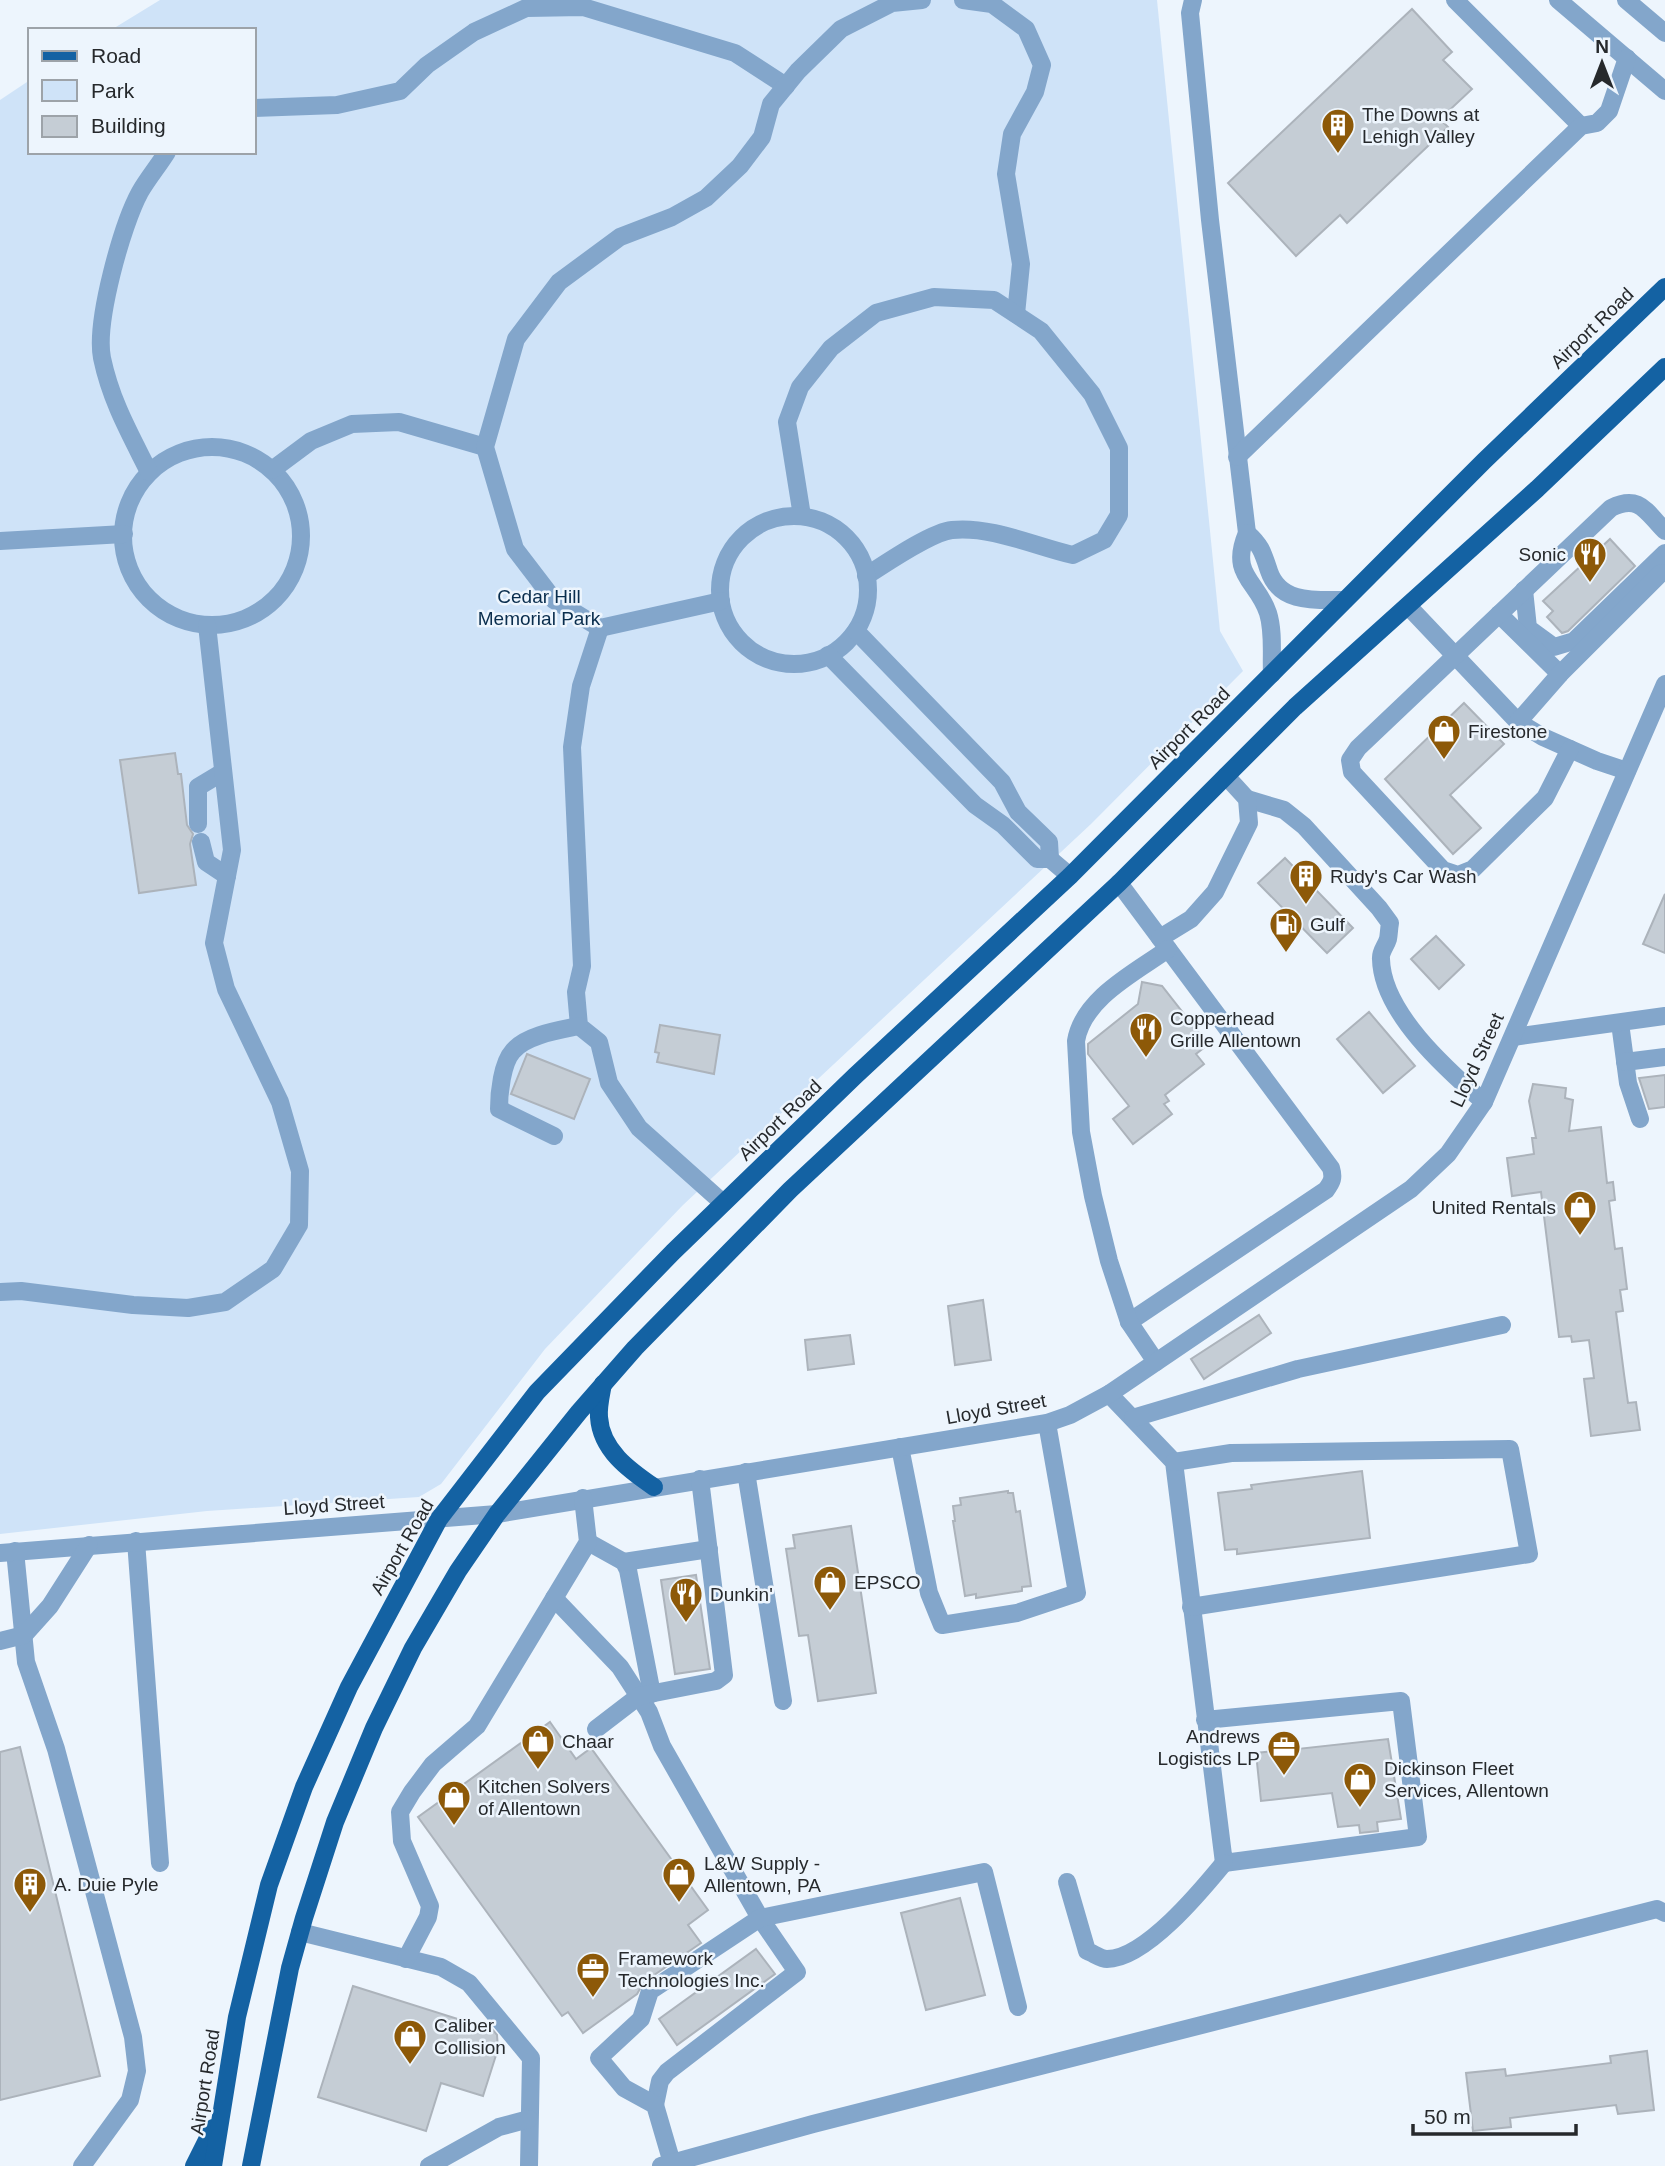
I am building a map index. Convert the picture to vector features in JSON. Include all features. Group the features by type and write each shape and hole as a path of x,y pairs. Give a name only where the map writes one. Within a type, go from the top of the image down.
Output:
{"main road":[{"name":"Airport Road","path":"213,2166 237,2017 269,1885 304,1787 349,1687 439,1519 537,1392 723,1203 1070,876 1540,407 1665,288"},
{"path":"251,2166 279,2017 300,1933 335,1822 374,1728 414,1648 457,1571 497,1514 635,1348 790,1190 1119,883 1294,707 1537,489 1665,367"},
{"path":"603,1384 598,1415 601,1434 625,1467 654,1487"},
{"path":"194,2166 221,2113"}],"street":[{"path":"721,601 600,628 554,600 515,549 485,447 516,339 559,282 620,237 671,217 706,198 740,166 762,137 772,104 841,29 892,3 922,0"},
{"path":"963,0 992,4 1026,29 1042,65 1035,92 1012,134 1006,174 1021,264 1016,314"},
{"path":"1193,0 1190,13 1204,160 1247,533 1240,549 1243,570 1269,615 1272,674"},
{"path":"1455,0 1581,126"},
{"path":"1558,0 1665,91"},
{"path":"1626,0 1665,33"},
{"path":"256,108 337,105 401,91 427,65 474,32 526,8 583,7 735,53 786,86"},
{"path":"1237,457 1581,126 1597,123 1609,111 1627,58"},
{"path":"149,472 114,404 101,355 106,295 121,244 140,193 166,154"},
{"path":"802,516 788,422 800,387 831,348 876,313 934,297 994,300 1041,331 1092,394 1119,448 1119,514 1104,540 1073,555 989,532 949,530 911,547 866,576"},
{"path":"272,470 311,441 352,424 399,422 485,447"},
{"path":"203,447 233,448 261,460 272,470 283,480 298,507 302,536 297,565 284,590 262,610 236,622 207,625 179,618 154,604 135,582 125,554 123,526 131,497 149,472 174,455 203,447"},
{"path":"1570,749 1545,798 1473,869 1458,875 1443,870 1352,772 1350,760 1358,748 1611,508 1626,501 1639,504 1665,531"},
{"path":"802,516 827,523 847,538 862,559 866,576 866,608 856,631 839,649 817,660 794,664 770,660 749,649 733,632 722,611 719,587 724,564 736,543 754,527 777,517 802,516"},
{"path":"1247,533 1259,544 1273,583 1287,595 1311,600 1345,600"},
{"path":"0,541 124,534"},
{"path":"1524,590 1528,628 1554,646 1574,641 1665,552"},
{"path":"1518,722 1560,674 1665,569"},
{"path":"1408,606 1518,722 1543,737 1628,771"},
{"path":"1499,614 1560,674"},
{"path":"0,1292 21,1291 188,1308 225,1302 273,1269 299,1225 300,1171 280,1102 226,989 214,943 232,850 207,625"},
{"path":"600,628 581,686 572,747 582,967 576,992 579,1026 599,1042 609,1083 639,1128 723,1203"},
{"path":"856,631 1002,782 1018,812 1049,842 1050,859"},
{"path":"828,655 975,804 1003,825 1037,859 1050,859 1070,876"},
{"name":"Lloyd Street","path":"8,1552 497,1514 1047,1423 1070,1415 1110,1394 1411,1189 1448,1154 1484,1102 1665,684"},
{"path":"223,772 198,787 199,833 206,862 227,876"},
{"path":"1226,776 1247,799 1284,810 1304,826 1379,908 1390,923 1388,939 1380,956 1384,982 1393,1005 1449,1072 1484,1102"},
{"path":"1156,1362 1129,1322 1088,1174 1081,1132 1076,1041 1078,1029 1100,998 1191,919 1216,892 1249,823 1247,799"},
{"path":"1003,825 1018,812"},
{"path":"1119,883 1299,1124 1331,1168 1333,1176 1326,1190 1129,1322"},
{"path":"1513,1037 1665,1016"},
{"path":"1620,1023 1628,1083 1640,1119"},
{"path":"554,1136 499,1109 499,1084 513,1051 541,1033 579,1026"},
{"path":"1625,1062 1665,1057"},
{"path":"1133,1418 1298,1369 1502,1325"},
{"path":"1110,1394 1174,1462 1224,1863"},
{"path":"900,1447 929,1593 942,1625 1017,1613 1077,1593 1047,1423"},
{"path":"1174,1462 1231,1454 1510,1450 1529,1554 1191,1608"},
{"path":"746,1472 782,1701"},
{"path":"596,1729 645,1695 716,1681 724,1675 700,1479"},
{"path":"406,1959 428,1917 430,1906 402,1841 400,1812 433,1764 477,1726 588,1542 583,1498"},
{"path":"136,1541 159,1863"},
{"path":"588,1542 624,1562 628,1570 645,1695 662,1746 760,1918 797,1972 667,2072 660,2081 655,2105 666,2165 827,2120 1661,1911"},
{"path":"0,1641 24,1635 50,1606 89,1545"},
{"path":"624,1562 709,1549"},
{"path":"8,1552 24,1635 26,1662 57,1749 132,2037 137,2071 130,2100 82,2166"},
{"path":"554,1598 645,1695"},
{"path":"1067,1882 1087,1951 1106,1959 1133,1952 1181,1912 1224,1863 1418,1837 1401,1701 1205,1720"},
{"path":"655,2105 624,2088 598,2058 642,2018 650,1992 760,1918 984,1872 1018,2007"},
{"path":"300,1933 441,1967 469,1983 531,2058 529,2166"},
{"path":"429,2166 499,2127 529,2119"}],"green space":[{"name":"Cedar Hill Memorial Park","path":"160,0 1157,0 1220,631 1243,671 1091,824 683,1205 545,1349 441,1484 419,1497 207,1511 0,1534 0,100 28,81 28,154 256,154 256,28 114,28"}],"building":[{"name":"The Downs at Lehigh Valley","path":"1412,9 1452,52 1443,60 1472,89 1440,119 1448,127 1347,223 1340,215 1296,256 1228,183"},
{"name":"Sonic","path":"1610,539 1635,566 1568,631 1562,633 1547,617 1553,611 1543,601"},
{"name":"Firestone","path":"1464,703 1504,744 1450,795 1481,828 1453,854 1385,779"},
{"path":"175,753 178,774 181,774 187,825 193,834 190,844 196,885 139,893 120,760"},
{"name":"Rudy's Car Wash","path":"1285,858 1353,928 1327,953 1258,883"},
{"path":"1665,894 1665,953 1643,944"},
{"path":"1436,936 1464,965 1439,989 1411,959"},
{"name":"Copperhead Grille Allentown","path":"1142,982 1162,986 1206,1042 1202,1044 1205,1047 1196,1054 1204,1064 1165,1095 1169,1101 1164,1104 1172,1114 1133,1144 1113,1119 1129,1106 1088,1054 1088,1044 1138,1004"},
{"path":"1369,1012 1415,1066 1383,1093 1337,1039"},
{"path":"660,1025 720,1035 714,1074 657,1062 659,1053 655,1052"},
{"path":"527,1054 590,1079 574,1119 511,1094"},
{"path":"1665,1075 1665,1107 1649,1109 1639,1078"},
{"name":"United Rentals","path":"1533,1084 1566,1088 1565,1098 1573,1100 1569,1131 1601,1127 1607,1183 1613,1182 1615,1200 1609,1201 1615,1249 1622,1248 1627,1289 1620,1290 1623,1311 1616,1312 1628,1403 1636,1402 1640,1430 1591,1436 1584,1379 1594,1378 1589,1340 1572,1342 1571,1336 1559,1337 1541,1192 1512,1196 1507,1158 1534,1154 1532,1138 1536,1138 1529,1101"},
{"path":"983,1300 991,1360 955,1365 948,1306"},
{"path":"1259,1315 1271,1333 1204,1379 1191,1359"},
{"path":"850,1335 854,1364 808,1370 805,1340"},
{"path":"1362,1471 1370,1538 1237,1554 1237,1549 1225,1550 1218,1493 1252,1489 1251,1485"},
{"path":"1008,1491 1013,1493 1016,1512 1020,1511 1031,1586 1022,1587 1022,1591 976,1598 976,1594 965,1596 953,1506 961,1505 960,1498"},
{"name":"EPSCO","path":"851,1526 876,1693 818,1701 808,1635 799,1636 786,1549 795,1548 793,1535"},
{"name":"Dunkin'","path":"696,1575 710,1669 675,1674 661,1580"},
{"path":"550,1722 576,1759 591,1748 708,1910 688,1925 701,1943 644,1982 637,1994 583,2033 568,2012 562,2016 418,1817"},
{"path":"1388,1739 1401,1819 1377,1822 1378,1831 1360,1833 1359,1825 1338,1827 1332,1793 1261,1801 1256,1753 1274,1751 1273,1744 1298,1742 1298,1749"},
{"name":"A. Duie Pyle","path":"20,1747 100,2076 0,2100 0,1752"},
{"path":"960,1898 985,1995 926,2010 901,1913"},
{"path":"756,1949 775,1974 677,2045 659,2019"},
{"name":"Caliber Collision","path":"353,1986 493,2030 497,2035 498,2049 483,2096 441,2083 426,2131 318,2097"},
{"path":"1647,2051 1654,2110 1618,2114 1616,2105 1510,2118 1511,2127 1473,2131 1466,2073 1505,2069 1506,2076 1611,2063 1610,2056"}],"place":[{"name":"The Downs at Lehigh Valley","path":"1338,155"},
{"name":"Sonic","path":"1590,584"},
{"name":"Firestone","path":"1444,761"},
{"name":"Rudy's Car Wash","path":"1306,906"},
{"name":"Gulf","path":"1286,954"},
{"name":"Copperhead Grille Allentown","path":"1146,1059"},
{"name":"United Rentals","path":"1580,1237"},
{"name":"EPSCO","path":"830,1612"},
{"name":"Dunkin'","path":"686,1624"},
{"name":"Chaar","path":"538,1771"},
{"name":"Andrews Logistics LP","path":"1284,1777"},
{"name":"Dickinson Fleet Services, Allentown","path":"1360,1809"},
{"name":"Kitchen Solvers of Allentown","path":"454,1827"},
{"name":"L&W Supply - Allentown, PA","path":"679,1904"},
{"name":"A. Duie Pyle","path":"30,1914"},
{"name":"Framework Technologies Inc.","path":"593,1999"},
{"name":"Caliber Collision","path":"410,2066"}]}
